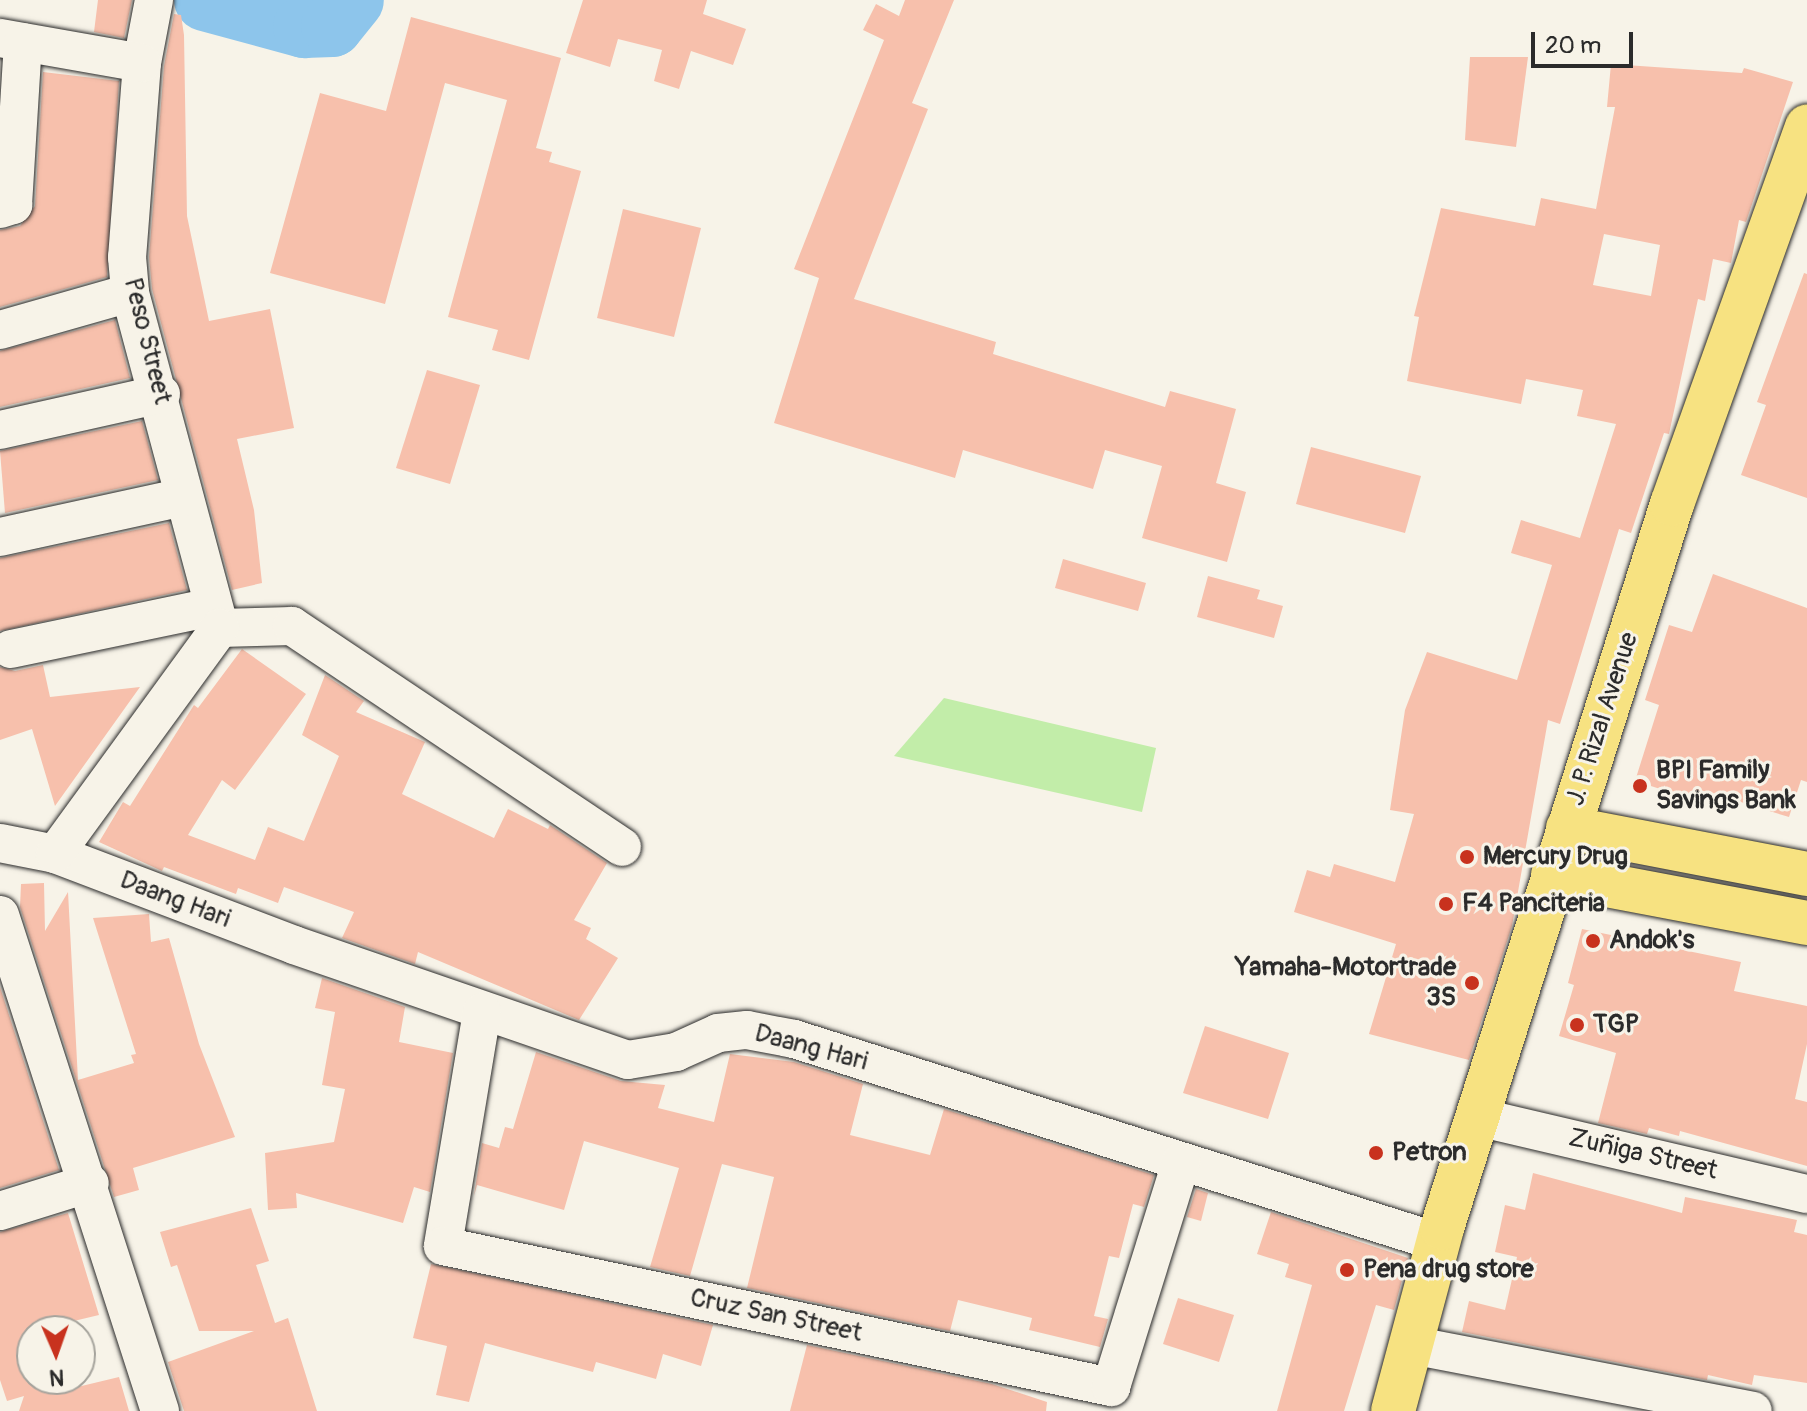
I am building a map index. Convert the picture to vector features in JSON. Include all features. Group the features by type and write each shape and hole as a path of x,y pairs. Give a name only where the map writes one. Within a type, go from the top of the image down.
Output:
{"main road":[{"name":"J. P. Rizal Avenue","path":"1393,1411 1438,1242 1672,504 1798,178 1807,126"},
{"path":"1568,828 1807,874"},
{"path":"1553,875 1807,923"}],"street":[{"name":"Peso Street","path":"153,1 142,63 127,257 130,293 161,394 216,617"},
{"path":"0,209 13,205 12,40 142,63"},
{"path":"0,330 130,293"},
{"path":"0,430 161,394"},
{"path":"0,537 184,497"},
{"path":"11,649 216,617 292,626 622,847"},
{"path":"55,854 216,617"},
{"name":"Daang Hari","path":"0,843 55,854 482,1012 628,1060 676,1052 718,1033 747,1030 794,1039 1438,1242"},
{"path":"0,915 90,1183 160,1411"},
{"name":"Cruz San Street","path":"482,1012 443,1246 1111,1387 1181,1162"},
{"name":"Zuñiga Street","path":"1478,1117 1807,1194"},
{"path":"0,1211 90,1183"},
{"path":"1411,1345 1753,1411"}],"green space":[{"path":"944,698 1156,748 1142,812 894,756"}],"building":[{"path":"98,0 132,0 124,38 94,32"},
{"path":"583,0 707,0 703,14 746,29 733,65 691,51 679,89 654,81 662,50 618,39 610,67 566,53"},
{"path":"905,0 954,0 912,103 928,109 854,299 996,342 993,354 1165,407 1170,391 1236,409 1216,483 1246,492 1227,562 1142,538 1162,466 1105,450 1093,489 963,450 955,478 774,423 819,278 794,269 884,40 863,30 876,4 899,16"},
{"path":"174,14 181,15 184,35 187,216 209,321 270,309 294,428 237,439 254,510 262,583 232,590 152,289 149,257 164,66"},
{"path":"411,17 561,58 536,148 552,152 549,162 581,171 529,360 492,350 498,330 448,317 507,100 445,83 385,304 270,273 320,93 386,111"},
{"path":"1470,57 1528,57 1516,147 1465,140"},
{"path":"1611,64 1742,73 1744,68 1793,82 1746,222 1739,220 1731,263 1713,259 1705,301 1698,299 1669,434 1664,433 1631,533 1619,529 1560,724 1548,720 1512,926 1469,1060 1369,1034 1396,944 1294,912 1307,870 1330,877 1334,864 1395,882 1414,814 1390,810 1405,710 1427,652 1517,680 1552,565 1511,553 1521,520 1580,538 1616,424 1577,416 1583,390 1526,379 1521,404 1407,381 1419,317 1414,316 1441,208 1535,226 1541,198 1596,209 1615,107 1607,107","holes":["1604,234 1660,245 1651,296 1593,285"]},
{"path":"43,72 119,81 107,277 0,307 0,230 20,226 35,206"},
{"path":"623,209 701,228 674,337 597,318"},
{"path":"1804,273 1807,274 1807,498 1741,475 1766,405 1757,402"},
{"path":"115,320 130,378 0,407 0,351"},
{"path":"427,370 480,385 450,484 396,468"},
{"path":"142,421 158,480 5,513 0,451"},
{"path":"1311,447 1421,476 1405,533 1296,504"},
{"path":"169,523 187,590 0,631 0,558"},
{"path":"1063,559 1146,583 1138,611 1055,588"},
{"path":"1713,574 1807,608 1807,782 1801,780 1789,817 1714,794 1711,805 1635,781 1659,705 1645,700 1669,625 1692,632"},
{"path":"1208,576 1260,590 1257,599 1283,606 1274,638 1197,617"},
{"path":"242,649 306,694 235,790 222,780 188,835 255,860 268,827 304,841 339,756 302,735 325,675 364,701 356,712 425,742 402,794 494,838 508,809 548,829 550,825 607,863 574,920 591,928 586,939 618,958 579,1020 418,952 415,964 342,938 354,912 284,887 278,903 238,888 236,894 164,867 162,871 99,842 123,802 130,806 194,705 198,708"},
{"path":"43,665 50,697 140,687 55,806 32,729 0,740 0,667 15,671"},
{"path":"44,883 45,931 68,892 78,1080 134,1063 131,1055 136,1054 93,918 149,914 151,942 169,938 199,1044 235,1137 133,1168 139,1190 114,1197 20,907 21,884"},
{"path":"1582,929 1741,962 1734,991 1807,1006 1807,1044 1795,1099 1807,1102 1807,1166 1680,1131 1679,1136 1649,1128 1647,1134 1598,1123 1616,1053 1559,1036 1574,985 1568,983"},
{"path":"322,978 405,1007 399,1042 453,1053 430,1192 414,1187 403,1223 296,1193 297,1208 268,1210 265,1153 334,1142 345,1089 322,1085 335,1012 315,1008"},
{"path":"0,987 59,1170 0,1188"},
{"path":"1205,1026 1289,1053 1268,1119 1183,1093"},
{"path":"536,1052 621,1081 665,1085 658,1108 714,1122 730,1054 794,1062 863,1084 850,1135 930,1155 944,1109 1154,1175 1144,1207 1133,1204 1119,1258 1109,1256 1094,1316 1108,1319 1100,1347 1029,1330 1032,1318 958,1300 950,1331 747,1288 774,1177 722,1164 690,1276 650,1267 679,1168 584,1141 564,1210 477,1185 474,1196 482,1143 499,1148 505,1127 513,1129"},
{"path":"1533,1173 1682,1213 1685,1197 1797,1220 1794,1232 1807,1235 1807,1383 1754,1375 1752,1385 1708,1375 1707,1380 1462,1332 1469,1301 1505,1310 1517,1257 1495,1252 1505,1205 1525,1210"},
{"path":"1196,1189 1208,1193 1201,1221 1187,1217"},
{"path":"251,1208 269,1261 256,1265 275,1323 288,1318 317,1411 184,1411 168,1362 254,1331 199,1331 177,1265 171,1267 160,1232"},
{"path":"1271,1212 1408,1258 1394,1310 1376,1305 1344,1411 1277,1411 1312,1285 1285,1277 1289,1264 1257,1254"},
{"path":"68,1213 99,1315 16,1315 16,1395 96,1395 96,1383 119,1377 129,1411 19,1411 24,1396 7,1401 0,1380 0,1232"},
{"path":"431,1264 713,1325 701,1366 663,1354 656,1379 596,1362 593,1372 485,1343 469,1402 436,1395 447,1346 413,1338"},
{"path":"1178,1298 1234,1315 1219,1362 1163,1344"},
{"path":"807,1345 992,1384 1047,1402 1046,1411 790,1411"}],"waterway":[{"path":"205,0 304,27 332,26 353,0"}],"place":[{"name":"BPI Family Savings Bank","path":"1640,786"},
{"name":"Mercury Drug","path":"1467,857"},
{"name":"F4 Panciteria","path":"1446,904"},
{"name":"Andok's","path":"1593,941"},
{"name":"Yamaha-Motortrade 3S","path":"1472,983"},
{"name":"TGP","path":"1577,1025"},
{"name":"Petron","path":"1376,1153"},
{"name":"Pena drug store","path":"1347,1270"}]}
